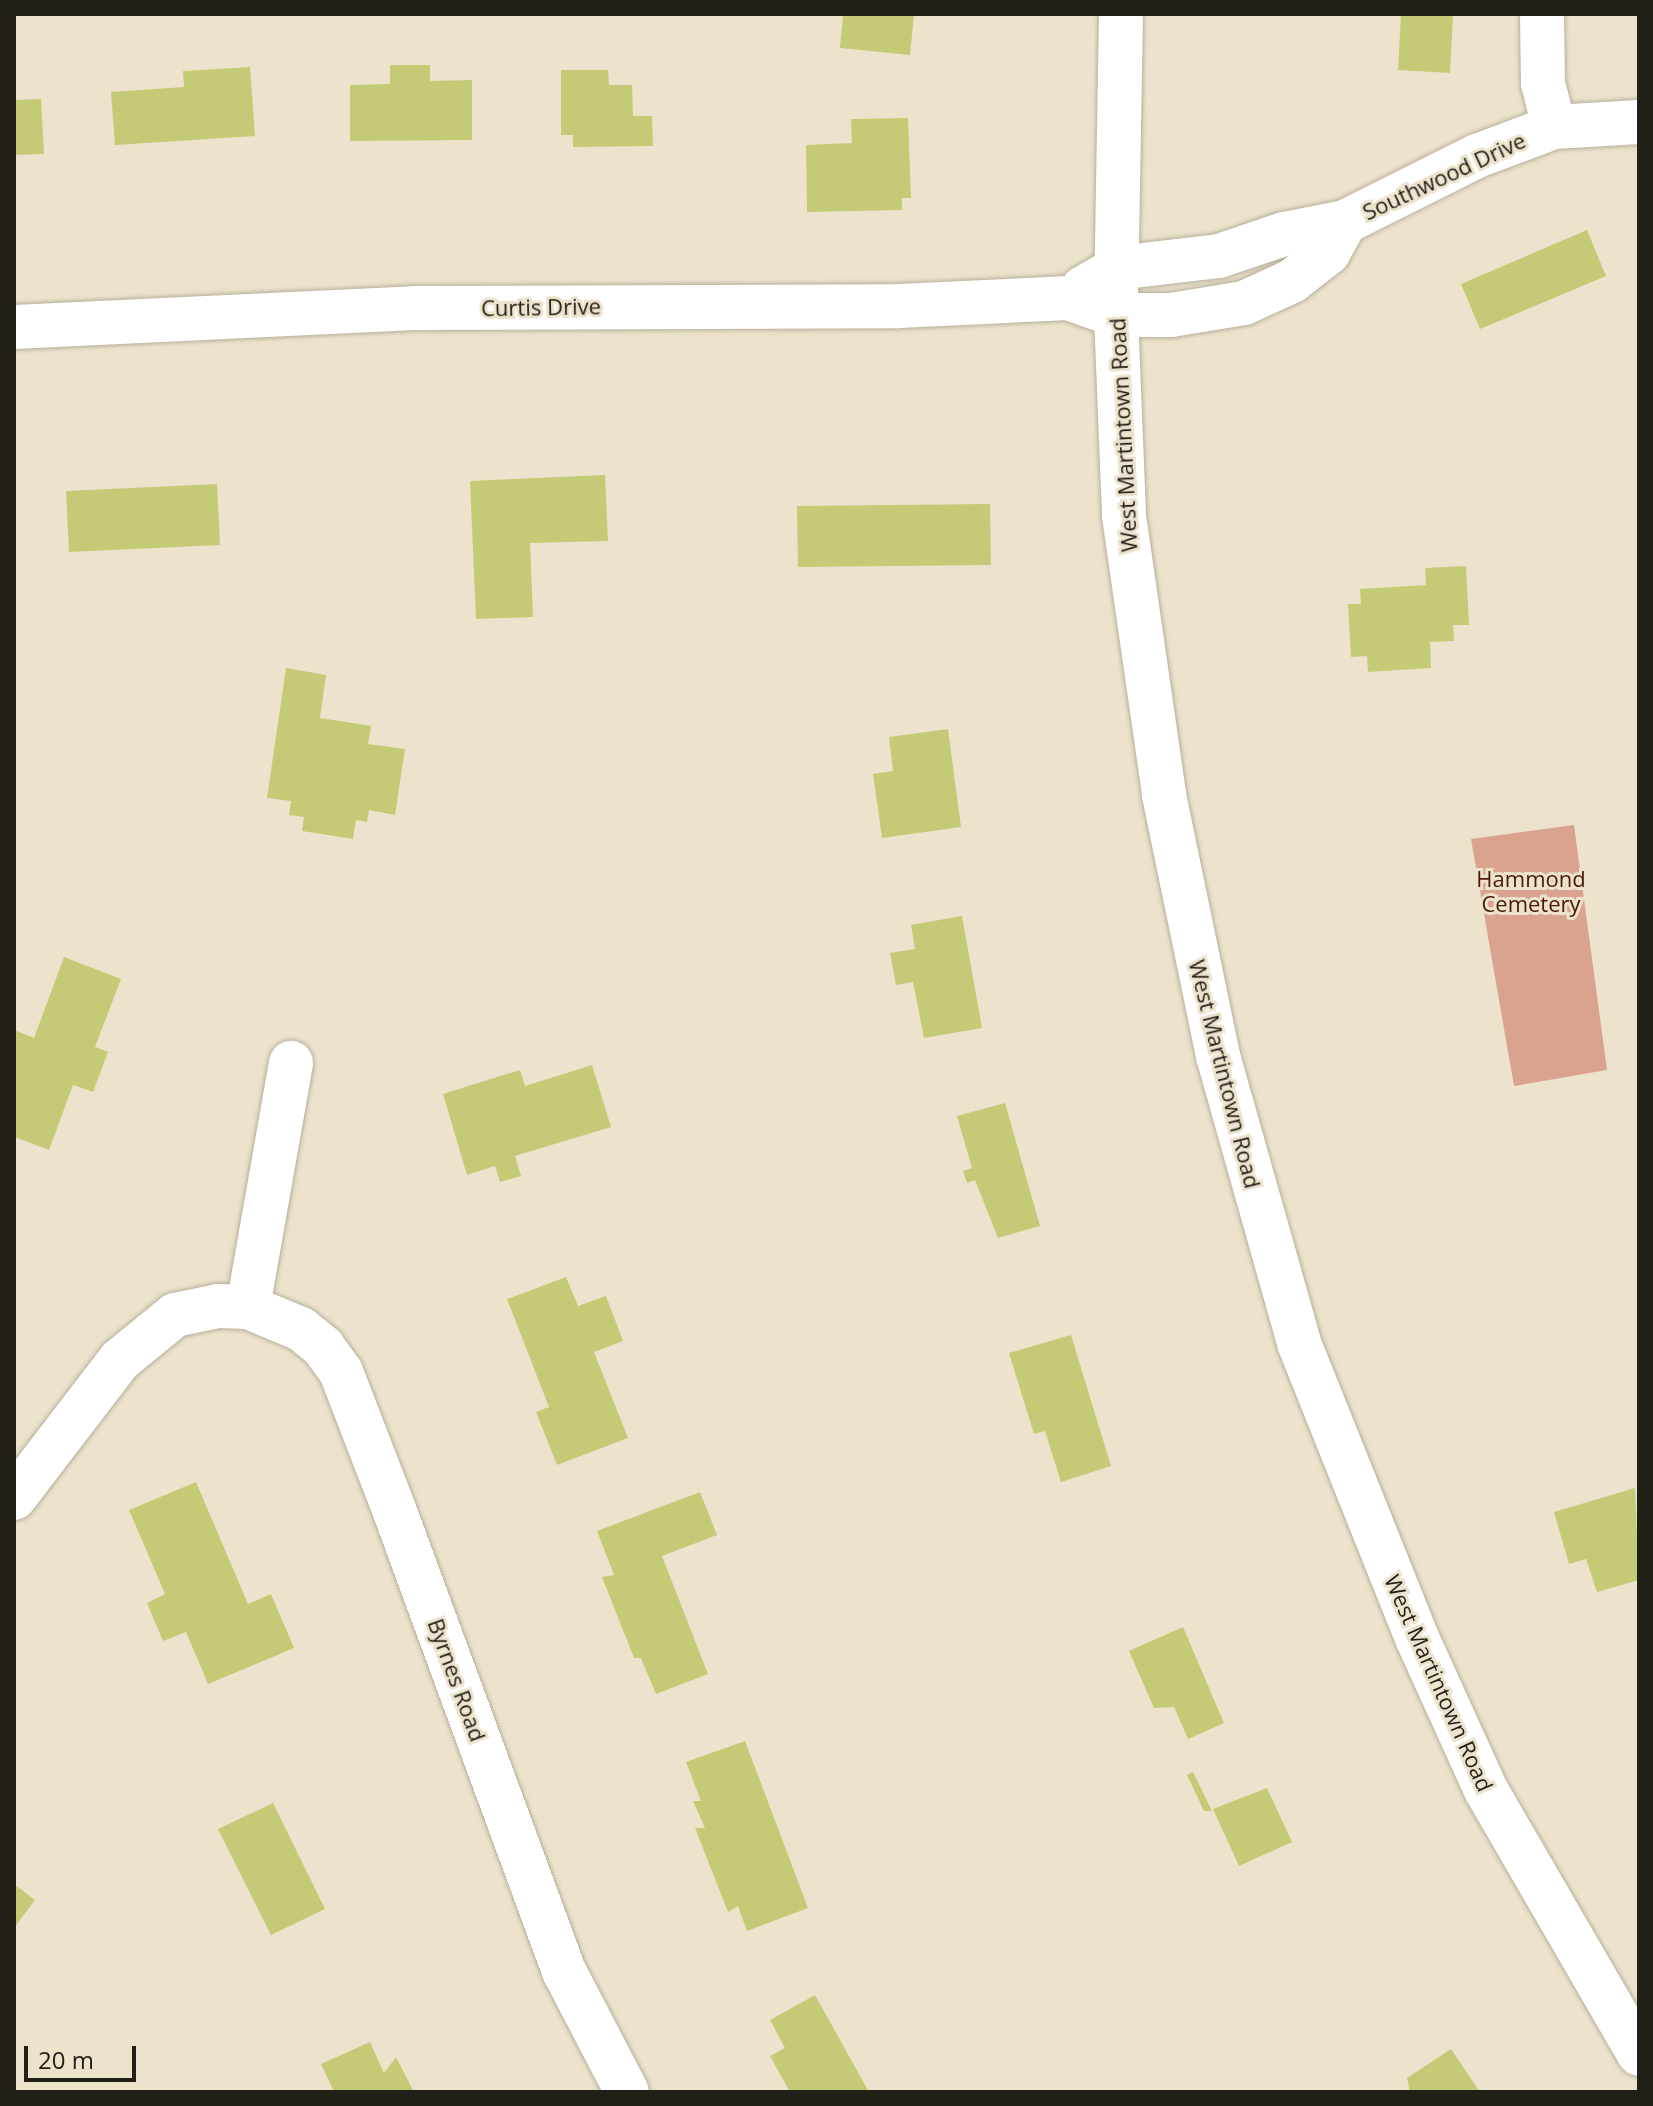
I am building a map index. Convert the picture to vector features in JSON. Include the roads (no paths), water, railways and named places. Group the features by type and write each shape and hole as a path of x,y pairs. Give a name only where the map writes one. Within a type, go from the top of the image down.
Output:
{"street":[{"name":"West Martintown Road","path":"1121,14 1116,315 1124,516 1164,795 1218,1056 1294,1329 1359,1500 1486,1790 1639,2054"},
{"path":"1542,14 1543,83 1554,127"},
{"name":"Southwood Drive","path":"1117,268 1219,256 1284,234 1345,222 1477,156 1554,127 1639,122"},
{"name":"Southwood Drive","path":"1116,315 1201,311 1263,297 1328,253 1345,222"},
{"name":"Curtis Drive","path":"1068,298 1117,268"},
{"name":"Curtis Drive","path":"14,327 415,308 899,306 1068,298 1116,315"},
{"path":"248,1307 291,1063"},
{"name":"Byrnes Road","path":"14,1498 120,1360 145,1336 190,1310 248,1307 301,1329 341,1372 565,1973 627,2092"}],"park label":[{"name":"Hammond Cemetery","path":"1531,890"}]}
